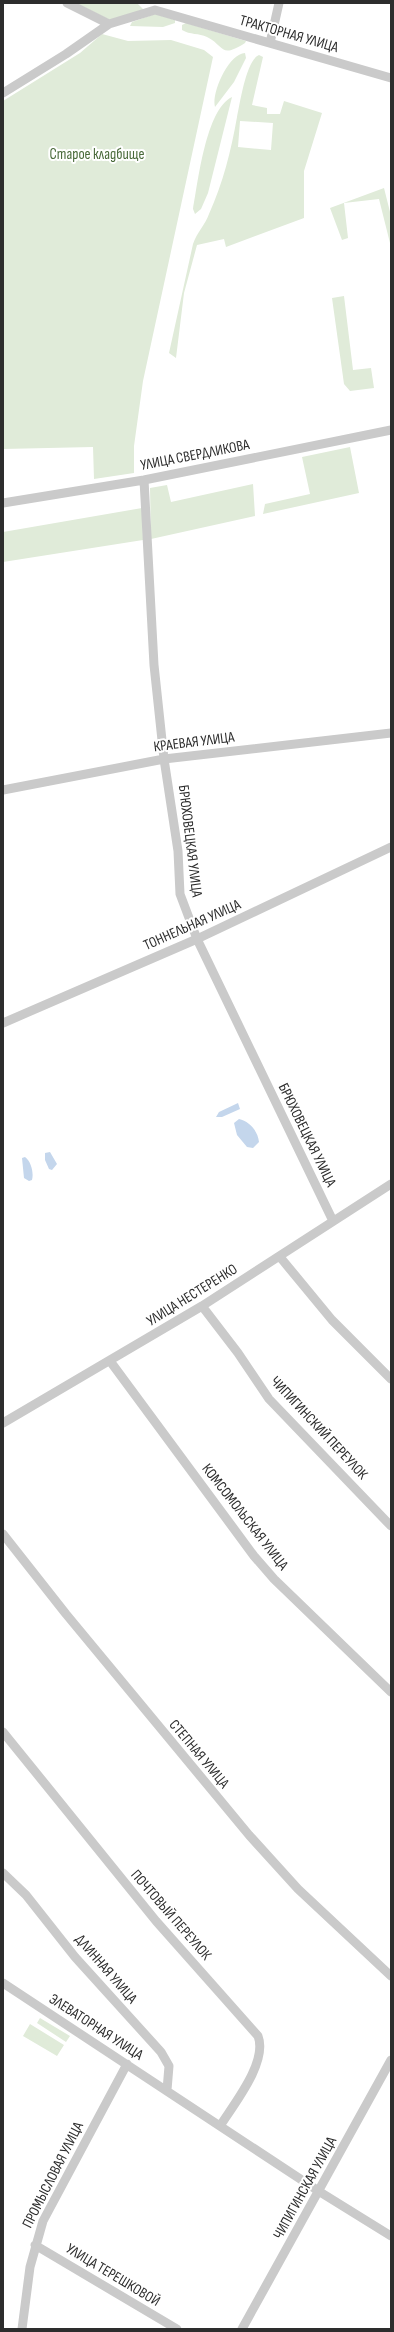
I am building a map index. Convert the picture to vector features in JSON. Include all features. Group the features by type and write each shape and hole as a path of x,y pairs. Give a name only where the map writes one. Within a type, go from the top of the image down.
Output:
{"street":[{"path":"67,3 109,24"},
{"path":"270,43 279,3"},
{"name":"ТРАКТОРНАЯ УЛИЦА","path":"3,94 66,54 109,24 155,10 391,78"},
{"name":"УЛИЦА СВЕРДЛИКОВА","path":"3,503 144,480 391,430"},
{"name":"БРЮХОВЕЦКАЯ УЛИЦА","path":"144,480 154,665 164,759 178,851 180,894 197,939 333,1221"},
{"name":"КРАЕВАЯ УЛИЦА","path":"3,790 164,759 391,733"},
{"name":"ТОННЕЛЬНАЯ УЛИЦА","path":"3,1023 197,939 391,847"},
{"name":"УЛИЦА НЕСТЕРЕНКО","path":"3,1423 202,1306 391,1184"},
{"path":"280,1257 332,1320 391,1379"},
{"name":"ЧИПИГИНСКИЙ ПЕРЕУЛОК","path":"202,1306 238,1353 269,1399 391,1526"},
{"name":"КОМСОМОЛЬСКАЯ УЛИЦА","path":"110,1361 254,1556 274,1579 391,1692"},
{"name":"СТЕПНАЯ УЛИЦА","path":"3,1534 66,1614 249,1836 298,1890 391,1976"},
{"name":"ПОЧТОВЫЙ ПЕРЕУЛОК","path":"3,1732 156,1921 258,2036 261,2047 254,2069 244,2089 220,2126"},
{"name":"ДЛИННАЯ УЛИЦА","path":"3,1873 26,1895 75,1957 161,2052 169,2066 171,2093"},
{"name":"ЭЛЕВАТОРНАЯ УЛИЦА","path":"3,1983 171,2093"},
{"name":"ЧИПИГИНСКАЯ УЛИЦА","path":"242,2329 320,2192 391,2060"},
{"name":"ПРОМЫСЛОВАЯ УЛИЦА","path":"22,2329 30,2267 43,2221 127,2064"},
{"path":"171,2093 320,2192 391,2236"},
{"name":"УЛИЦА ТЕРЕШКОВОЙ","path":"35,2245 177,2329"}],"green space":[{"path":"76,3 137,3 143,9 142,11 110,20"},
{"path":"155,14 175,20 175,23 163,27 130,26 132,22"},
{"path":"186,23 246,41 237,48 227,51 207,37 188,33 182,30 182,25"},
{"name":"Старое кладбище","path":"102,34 128,41 171,40 204,50 213,57 143,381 134,446 134,473 94,479 93,447 3,449 3,101 80,53"},
{"path":"245,53 246,58 234,82 215,107 214,101 218,84 227,67 239,55"},
{"path":"259,55 263,57 252,105 267,108 267,114 280,114 284,101 322,113 304,171 304,218 226,247 224,239 197,245 184,293 176,358 169,353 193,244 214,202 226,167 244,83 250,65","holes":["240,121 273,123 271,150 238,147"]},
{"path":"232,97 208,193 201,209 195,214 193,209 201,165 210,131 223,104"},
{"path":"384,188 391,216 391,247 379,199 344,203 348,238 342,240 330,208"},
{"path":"344,296 353,370 371,368 374,388 350,391 344,384 332,298"},
{"path":"350,447 359,493 263,514 265,504 310,494 302,457"},
{"path":"253,484 255,516 151,539 150,488 167,485 171,502"},
{"path":"142,508 143,540 3,562 3,532"},
{"path":"40,2018 70,2036 66,2042 37,2023"},
{"path":"30,2024 64,2045 57,2056 23,2036"}],"water":[{"path":"238,1103 240,1109 222,1117 216,1117 219,1112"},
{"path":"239,1119 249,1124 257,1134 259,1142 253,1148 247,1147 237,1135 234,1123"},
{"path":"50,1152 57,1164 52,1170 49,1169 45,1160 45,1153"},
{"path":"25,1157 29,1161 33,1177 32,1180 29,1181 24,1178 22,1158"}]}
